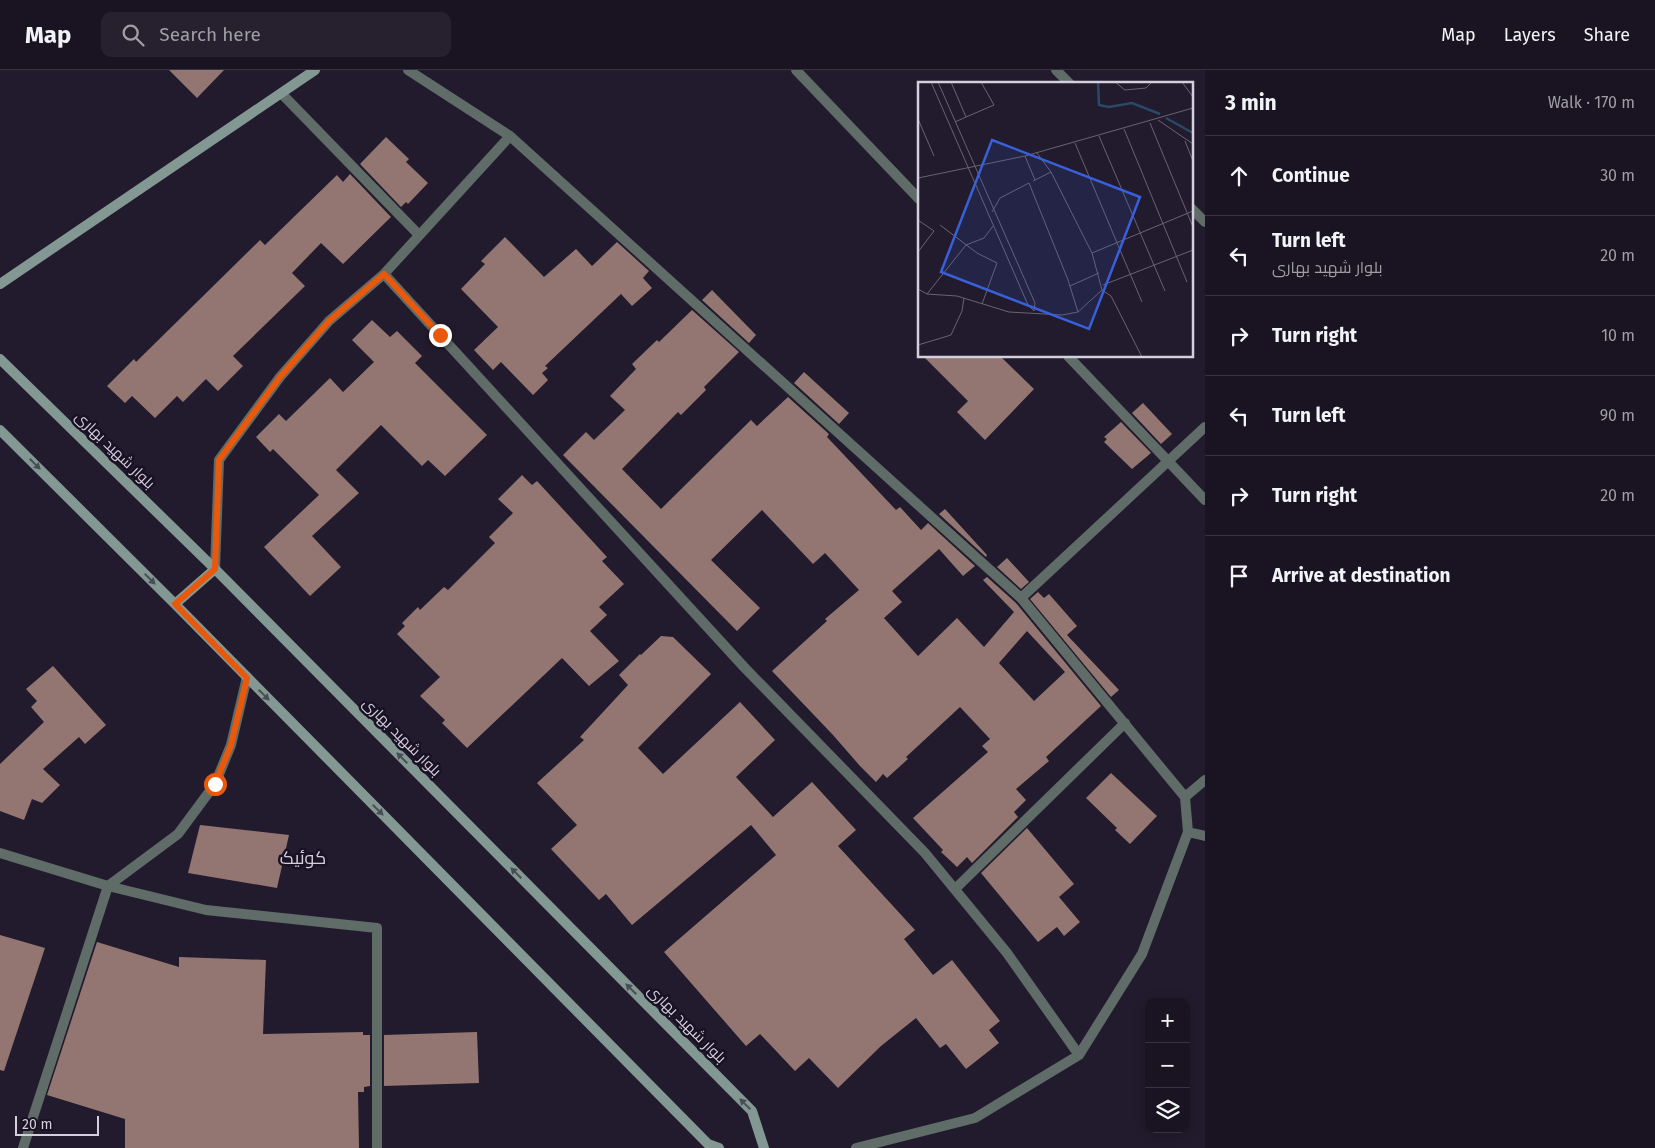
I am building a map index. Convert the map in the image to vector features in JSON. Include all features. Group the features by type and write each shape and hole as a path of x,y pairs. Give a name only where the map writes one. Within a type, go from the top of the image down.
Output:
{"street":[{"path":"0,284 315,70"},
{"path":"408,70 510,136 1021,598 1186,797 1188,832 1142,954 1079,1056 975,1118 856,1148"},
{"path":"796,70 918,198"},
{"path":"1056,70 1068,82"},
{"path":"282,94 419,235"},
{"path":"175,604 215,569 219,460 280,377 329,321 384,274 510,136"},
{"path":"1192,209 1205,222"},
{"path":"384,274 744,666 925,853 1007,953 1079,1056"},
{"path":"1070,358 1205,500"},
{"name":"بلوار شهید بهاری","path":"0,359 215,569 752,1111 764,1148"},
{"path":"1021,598 1205,426"},
{"path":"0,430 175,604 708,1144 719,1148"},
{"path":"23,1148 108,886 178,834 215,784 231,745 247,678"},
{"path":"954,889 1125,723"},
{"path":"1186,797 1205,780"},
{"path":"1188,832 1205,836"},
{"path":"0,853 108,886 206,910 377,928 377,1148"}],"building":[{"path":"169,70 224,70 197,98"},
{"path":"386,137 409,159 406,162 428,183 408,204 406,202 401,207 360,164"},
{"path":"350,174 391,217 343,264 321,243 292,273 305,286 233,356 243,366 218,391 206,379 183,402 177,396 155,418 132,396 125,403 107,386 134,359 136,362 260,240 265,245 337,175 343,182"},
{"path":"505,237 544,277 576,249 592,266 617,242 649,271 643,278 652,288 632,306 621,294 545,366 548,368 542,373 548,380 533,395 501,362 493,370 474,350 498,327 461,289 485,264 481,261"},
{"path":"712,290 756,335 749,343 702,300"},
{"path":"692,310 739,352 704,387 706,390 681,415 678,412 622,469 661,509 751,420 757,426 788,397 829,434 827,437 896,510 900,507 921,530 928,523 975,566 963,576 939,549 892,591 902,602 884,618 918,656 957,618 984,647 1014,612 983,580 987,577 1016,603 1101,706 1046,757 1049,761 1016,789 1026,800 1014,812 1018,817 972,863 967,857 957,867 941,852 943,850 913,818 988,752 982,746 990,739 960,707 906,757 908,759 887,778 883,774 876,782 772,671 827,621 825,619 859,590 825,553 813,564 762,510 711,560 760,608 737,631 563,455 586,432 594,440 625,410 610,396 636,369 632,364 657,340 659,342","holes":["1027,631 1065,672 1034,701 999,663"]},
{"path":"372,320 390,337 397,331 422,356 415,363 487,435 445,476 428,460 422,466 381,425 336,470 359,493 312,536 341,567 310,596 264,547 319,495 273,449 270,452 256,437 279,414 286,421 330,378 343,392 374,362 352,340"},
{"path":"925,358 1002,358 1034,389 985,440 957,412 968,401"},
{"path":"804,372 849,413 839,424 794,383"},
{"path":"1143,403 1172,434 1161,444 1132,413"},
{"path":"1121,422 1151,453 1132,469 1104,442 1107,439 1104,437"},
{"path":"522,475 532,485 537,481 607,557 602,561 624,584 599,607 607,615 590,631 619,661 589,686 562,658 467,748 442,723 445,720 420,696 440,677 397,634 405,626 402,623 418,607 420,610 444,587 448,590 495,543 489,537 513,513 498,499"},
{"path":"945,509 987,555 986,557 939,514"},
{"path":"1007,558 1029,582 1021,589 997,567"},
{"path":"1038,592 1044,598 1049,594 1077,626 1067,635 1119,690 1111,697 1030,599"},
{"path":"661,636 673,637 711,674 638,748 663,774 740,702 775,740 736,777 773,817 812,782 856,830 838,846 915,930 904,939 933,975 952,960 1000,1021 989,1030 999,1043 966,1069 946,1044 940,1048 916,1018 881,1046 838,1088 809,1058 795,1071 760,1034 746,1046 664,952 776,855 751,825 632,925 606,894 599,900 551,849 577,825 537,783 584,740 580,737 628,685 619,675"},
{"path":"53,666 106,725 85,744 79,737 43,769 60,785 42,803 32,799 24,820 0,811 0,764 44,722 31,707 37,701 26,689"},
{"path":"1111,773 1157,816 1130,844 1115,830 1117,828 1086,798"},
{"path":"200,825 289,835 277,888 188,873"},
{"path":"1027,828 1074,884 1059,897 1080,922 1064,936 1057,927 1038,942 981,873"},
{"path":"0,935 45,948 4,1071 0,1070"},
{"path":"97,942 179,967 179,957 266,960 263,1034 363,1032 363,1035 370,1035 370,1086 364,1087 364,1092 358,1092 359,1148 125,1148 125,1119 47,1095"},
{"path":"477,1032 479,1083 384,1086 384,1035"}],"district":[{"name":"کوئیک","path":"303,858"}],"route":[{"path":"215,784 231,745 247,678 175,604 215,569 219,460 280,377 329,321 384,274 440,335"}]}
